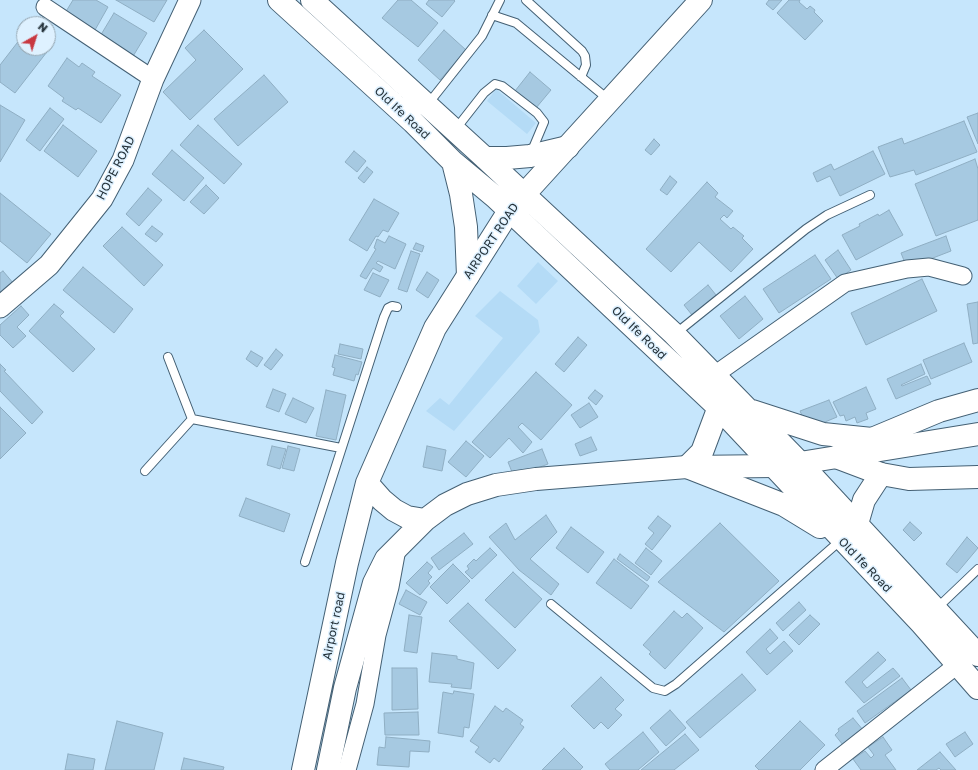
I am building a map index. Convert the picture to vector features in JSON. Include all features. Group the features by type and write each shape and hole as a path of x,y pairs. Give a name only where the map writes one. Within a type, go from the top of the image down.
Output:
{"main road":[{"name":"Old Ife Road","path":"279,0 413,122 453,162 719,391 745,408 800,463 978,655"},
{"name":"Old Ife Road","path":"312,0 455,130 674,334 719,391 774,466 841,540 922,624 978,688"},
{"name":"AIRPORT ROAD","path":"367,483 435,328 509,211 702,0"},
{"path":"485,158 530,156 568,147"},
{"path":"453,162 461,194 466,227 468,276"},
{"path":"687,467 702,452 719,391"},
{"path":"836,457 872,439 939,411 978,400"},
{"path":"745,408 823,434 872,439"},
{"path":"367,483 382,500 394,510 407,517 425,520 445,505 467,494 496,485 536,479 687,467 774,466 978,434"},
{"path":"836,457 881,474 910,479 978,477"},
{"path":"687,467 784,505 841,540"},
{"path":"857,524 864,500 881,474"},
{"name":"Airport road","path":"303,770 347,563 367,483"},
{"name":"Airport road","path":"328,770 345,688 374,582 386,560 425,520"}],"street":[{"name":"HOPE ROAD","path":"0,307 50,265 102,199 123,160 134,135 154,79 190,0"},
{"path":"45,7 154,79"},
{"path":"719,391 845,283 907,269 928,267 963,276"},
{"path":"347,770 365,704 377,635 390,587 397,549"},
{"path":"824,770 957,665"}],"lane":[{"path":"427,105 482,36 500,0"},
{"path":"526,0 582,51 585,56 586,65 581,77"},
{"path":"492,15 516,23 610,101"},
{"path":"455,130 484,93 495,84 502,86 537,113 544,122 530,156"},
{"path":"674,334 806,229 827,215 870,195"},
{"path":"305,562 384,317 388,308 392,306 396,307"},
{"path":"168,358 192,418"},
{"path":"192,418 341,448"},
{"path":"145,471 192,418"},
{"path":"551,604 653,688 665,691 676,684 841,540"},
{"path":"936,608 978,569"}],"shaded area":[{"path":"496,89 536,123 527,134 487,101"},
{"path":"538,262 558,281 536,304 517,286"},
{"path":"500,291 538,320 540,332 454,431 426,411 440,398 449,405 503,338 475,316"}],"building":[{"path":"73,0 96,0 108,7 95,30 65,13"},
{"path":"116,0 167,0 154,22"},
{"path":"398,0 411,0 438,23 418,47 382,18"},
{"path":"429,0 455,1 442,17 426,4"},
{"path":"769,0 782,0 773,10 766,4"},
{"path":"789,0 800,0 799,2 807,9 810,6 823,21 805,40 777,13"},
{"path":"114,13 147,33 132,58 99,38"},
{"path":"204,30 243,69 190,120 163,92 196,60 185,48"},
{"path":"444,30 466,50 440,80 418,60"},
{"path":"16,44 16,56 44,56 15,93 0,82 0,65"},
{"path":"67,58 79,67 82,63 95,72 92,76 121,95 101,123 78,108 76,110 62,101 64,98 48,86"},
{"path":"530,72 551,90 536,108 515,91"},
{"path":"264,75 288,102 238,146 214,119"},
{"path":"0,105 25,120 0,162"},
{"path":"50,108 64,119 40,151 26,140"},
{"path":"978,113 978,144 967,117"},
{"path":"964,121 977,152 916,175 914,170 890,177 878,147 902,138 904,144"},
{"path":"63,125 97,151 78,177 44,151"},
{"path":"198,125 242,164 224,184 180,145"},
{"path":"654,139 660,145 651,155 645,150"},
{"path":"172,150 204,178 184,201 152,174"},
{"path":"354,151 366,161 357,172 345,162"},
{"path":"873,151 885,174 840,196 830,176 817,182 813,173 831,164 834,170"},
{"path":"975,159 978,169 978,220 936,236 915,184"},
{"path":"367,167 373,172 364,183 358,178"},
{"path":"670,176 677,182 667,195 660,190"},
{"path":"707,182 718,193 715,197 733,211 727,218 724,215 720,219 731,229 733,227 744,236 742,238 753,249 731,272 699,242 671,272 646,249"},
{"path":"206,185 219,198 204,214 190,202"},
{"path":"148,188 162,200 139,226 126,214"},
{"path":"0,193 51,234 27,263 0,241"},
{"path":"374,199 399,213 388,232 383,230 378,237 376,236 367,251 349,240"},
{"path":"889,210 903,235 856,260 842,235 860,226 859,224 878,214 879,216"},
{"path":"152,226 163,234 156,242 145,234"},
{"path":"122,227 163,265 144,286 103,246"},
{"path":"389,236 406,244 395,269 378,261 376,263 383,267 380,272 373,268 366,279 360,276 376,249 374,248 377,239 385,243"},
{"path":"946,236 951,251 907,268 901,253"},
{"path":"416,243 424,246 422,252 413,249"},
{"path":"838,250 851,270 838,279 825,260"},
{"path":"411,251 420,254 407,292 398,289"},
{"path":"815,255 831,279 779,313 763,289"},
{"path":"83,267 133,309 114,333 63,290"},
{"path":"3,271 14,284 0,295 0,273"},
{"path":"427,272 439,280 428,298 416,290"},
{"path":"373,273 389,280 380,297 364,290"},
{"path":"922,279 937,311 866,345 851,313"},
{"path":"708,285 716,295 692,315 684,305"},
{"path":"745,296 763,319 739,339 720,316"},
{"path":"978,302 978,343 973,344 967,304"},
{"path":"54,304 64,312 60,316 95,349 73,372 29,331"},
{"path":"21,306 29,315 17,327 26,336 13,348 0,335 0,325"},
{"path":"578,337 587,345 564,372 555,364"},
{"path":"964,343 972,362 931,379 923,360"},
{"path":"340,344 363,349 361,359 338,354"},
{"path":"276,349 283,355 271,370 264,365"},
{"path":"251,351 263,358 257,367 246,359"},
{"path":"335,355 362,362 358,375 356,374 354,381 333,375 335,368 332,367"},
{"path":"0,364 6,370 4,371 43,412 32,424 0,391"},
{"path":"921,364 925,374 901,385 902,386 927,376 931,384 896,399 887,379"},
{"path":"536,372 572,405 541,440 522,423 518,427 532,442 523,453 509,438 490,458 472,442"},
{"path":"866,387 876,409 866,413 868,419 857,423 855,417 846,421 844,415 840,416 833,402"},
{"path":"273,389 286,394 279,412 266,407"},
{"path":"326,390 346,395 336,440 316,436"},
{"path":"595,390 603,396 596,405 588,398"},
{"path":"293,398 314,408 306,423 285,414"},
{"path":"829,400 837,417 808,429 800,411"},
{"path":"589,403 598,417 580,428 571,415"},
{"path":"0,407 26,433 0,459"},
{"path":"591,437 597,450 580,456 575,444"},
{"path":"466,441 484,456 466,477 448,462"},
{"path":"272,446 286,449 280,469 267,465"},
{"path":"288,446 300,449 294,471 282,468"},
{"path":"427,446 446,450 442,471 423,467"},
{"path":"542,449 548,464 514,477 508,462"},
{"path":"246,498 290,514 284,532 239,516"},
{"path":"546,515 557,532 530,559 559,584 551,595 519,570 489,537 506,523 515,540"},
{"path":"658,516 671,526 652,550 645,544 654,533 648,528"},
{"path":"910,522 922,533 914,541 903,530"},
{"path":"720,523 779,581 724,632 658,582"},
{"path":"571,527 604,552 588,573 556,548"},
{"path":"464,533 473,544 439,570 431,558"},
{"path":"967,537 978,548 957,573 946,564"},
{"path":"490,548 497,555 472,579 465,572 469,569 467,566 474,559 476,561"},
{"path":"646,548 662,561 651,575 635,563"},
{"path":"620,554 650,577 647,581 617,559"},
{"path":"614,559 649,586 631,609 596,583"},
{"path":"427,562 433,567 428,573 432,577 428,581 430,583 420,595 406,583"},
{"path":"453,564 470,581 447,604 430,587"},
{"path":"513,572 542,599 515,628 485,600"},
{"path":"406,590 427,602 420,615 399,604"},
{"path":"799,602 806,610 783,631 776,623"},
{"path":"468,603 516,650 498,669 449,621"},
{"path":"674,611 682,618 687,613 703,628 665,669 649,654 651,652 643,645"},
{"path":"409,615 422,617 417,653 404,651"},
{"path":"810,615 820,624 799,645 789,635"},
{"path":"770,629 778,638 766,649 770,654 784,641 793,651 767,675 746,652"},
{"path":"878,652 886,660 862,682 867,688 893,668 900,676 864,703 845,682"},
{"path":"432,653 457,656 457,659 474,663 471,689 451,687 452,684 429,682"},
{"path":"392,668 417,668 418,709 392,710"},
{"path":"742,674 756,690 700,738 686,722"},
{"path":"601,677 624,700 615,709 622,715 608,729 601,722 594,729 571,706"},
{"path":"902,678 911,690 865,723 857,711"},
{"path":"454,691 474,694 469,728 464,727 463,737 438,733 443,692 453,694"},
{"path":"495,706 503,712 506,708 523,720 520,724 524,727 499,762 494,758 490,763 475,752 479,747 470,741"},
{"path":"670,710 686,728 666,746 650,728"},
{"path":"418,712 419,735 385,735 384,713"},
{"path":"853,718 863,730 843,745 835,735 839,731 838,729"},
{"path":"117,721 163,733 154,770 105,770"},
{"path":"800,721 825,745 800,770 759,770 755,766"},
{"path":"643,732 659,752 638,770 610,770 605,764"},
{"path":"965,732 973,744 955,757 946,744"},
{"path":"685,734 699,750 674,770 641,770"},
{"path":"386,737 430,741 429,752 410,751 409,767 377,765 379,747 385,748"},
{"path":"883,737 892,750 885,755 896,770 861,770 853,759 865,751 871,758 874,755 868,747"},
{"path":"564,748 583,767 580,770 542,770"},
{"path":"940,752 956,770 941,770 939,768 936,770 917,770"},
{"path":"68,754 95,759 93,770 65,770"},
{"path":"184,758 224,767 223,770 181,770"}]}
